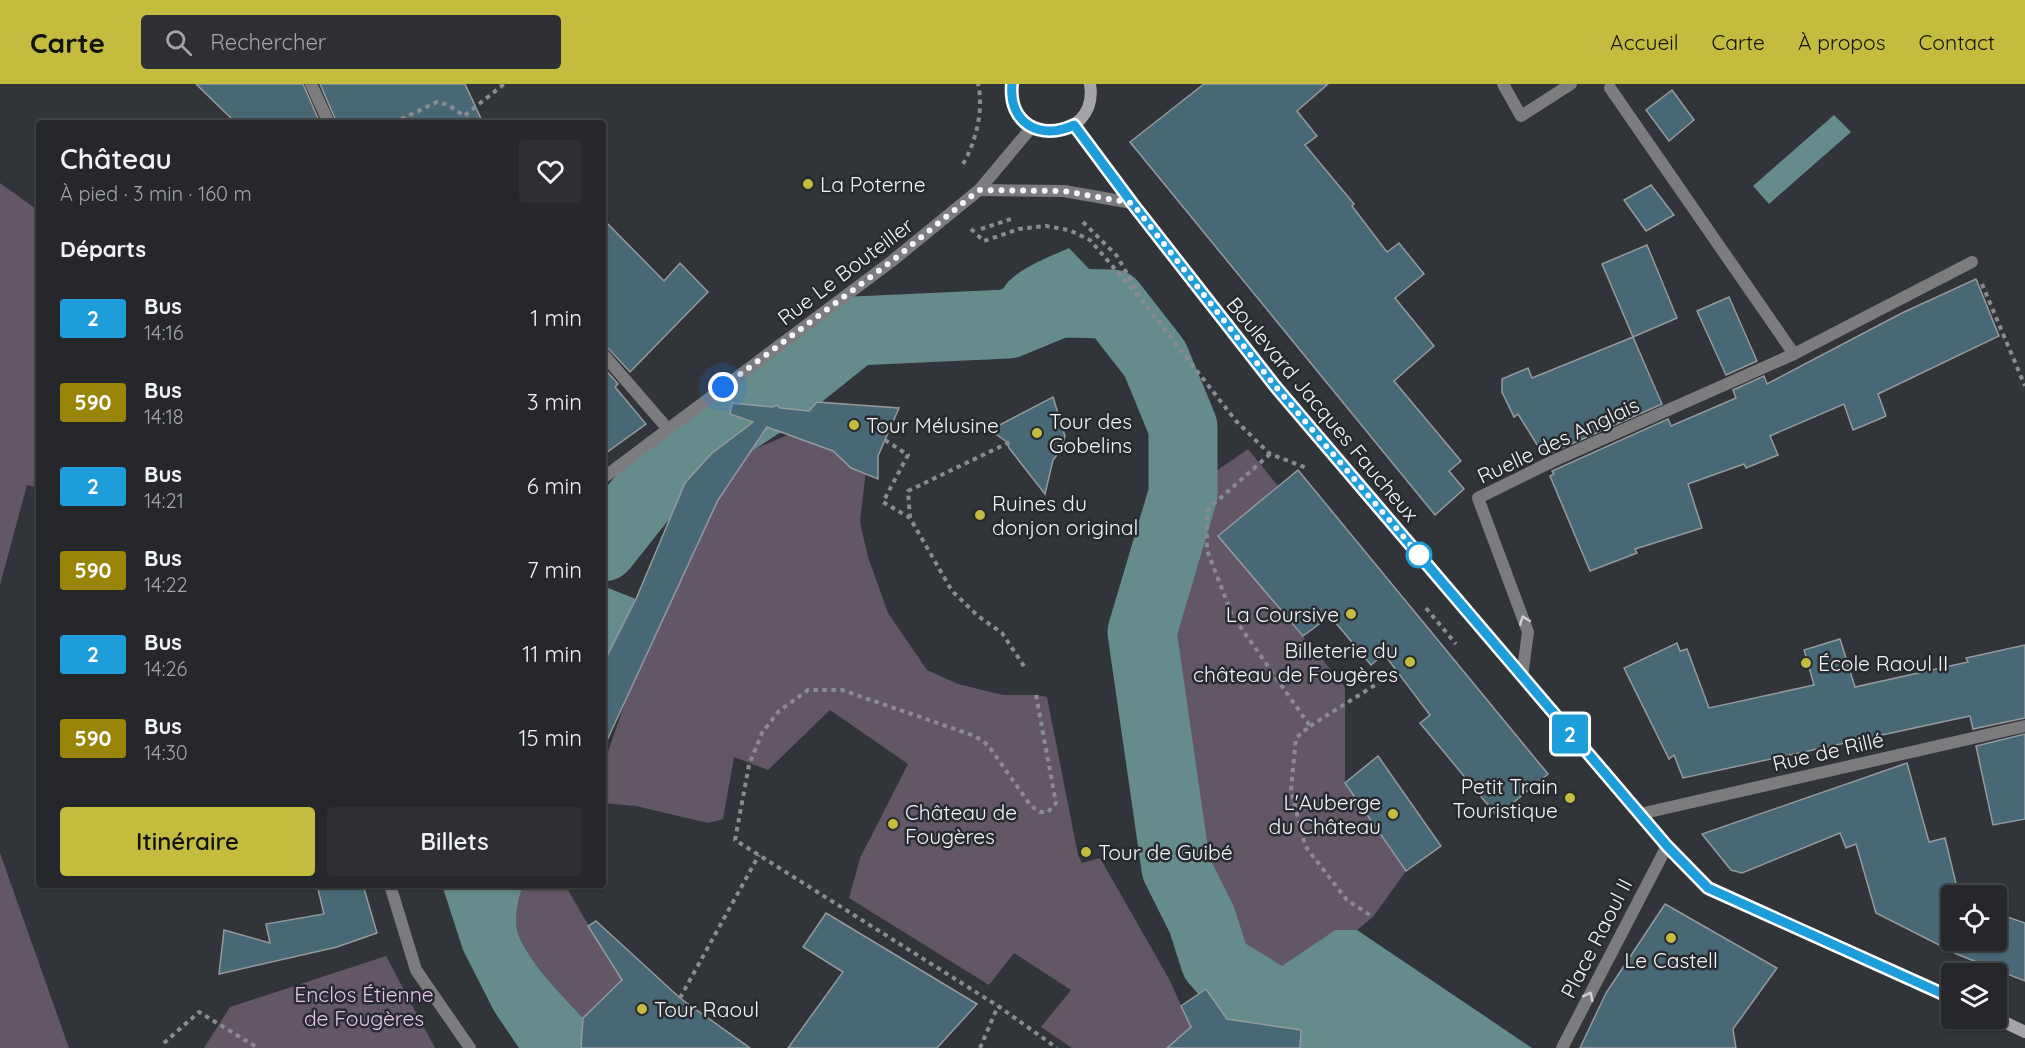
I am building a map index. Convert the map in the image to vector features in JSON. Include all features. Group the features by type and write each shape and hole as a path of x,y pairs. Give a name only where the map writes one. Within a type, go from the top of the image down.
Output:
{"main road":[{"path":"1012,84 1011,98 1014,110 1032,127 1053,132 1074,125 1089,105 1090,84"},
{"name":"Boulevard Jacques Faucheux","path":"1074,125 1275,386 1667,846 1708,888 1941,993"},
{"path":"2007,1023 2025,1032"}],"street":[{"path":"311,84 328,120"},
{"path":"1503,84 1521,116 1571,84"},
{"path":"1609,86 1794,354"},
{"name":"Rue Le Bouteiller","path":"606,476 892,261 979,190 1032,127"},
{"path":"979,190 1064,191 1132,203"},
{"name":"Ruelle des Anglais","path":"1522,677 1528,632 1478,498 1553,461 1794,354 1972,262"},
{"path":"606,357 667,428"},
{"name":"Rue de Rillé","path":"1640,814 2025,726"},
{"name":"Place Raoul II","path":"1562,1048 1667,846"},
{"path":"391,888 416,970 470,1048"}],"path":[{"path":"399,120 437,102 449,105 464,116 504,84"},
{"path":"958,174 972,149 979,114 978,84"},
{"path":"981,229 1018,217"},
{"path":"1076,219 1086,223 1117,256 1144,303"},
{"path":"971,229 984,241 1019,229 1038,226 1069,230 1090,240 1144,303 1236,421 1270,454 1305,465 1312,474"},
{"path":"1972,262 2025,386"},
{"path":"885,440 908,455 883,502 910,518"},
{"path":"1010,442 908,491 910,518 952,591 978,616 1002,633 1026,669"},
{"path":"1270,454 1207,510 1207,550 1232,615 1310,726"},
{"path":"1422,602 1459,646"},
{"path":"1373,917 1347,900 1305,846 1291,790 1296,738 1310,726 1399,670"},
{"path":"1036,694 1056,803 1048,812 1040,812 1031,806 988,745 975,736 842,690 808,690 779,711 762,733 749,765 735,840 998,1006 1057,1048"},
{"path":"680,998 759,855"},
{"path":"980,1048 998,1006"},
{"path":"164,1043 199,1012 258,1048"}],"green space":[{"path":"0,183 36,209 36,487 27,485 0,585"},
{"path":"788,435 833,451 851,468 866,470 860,522 868,557 888,613 927,670 958,684 1003,695 1047,697 1078,855 1082,863 1100,858 1169,979 1191,1027 1167,1048 1072,1048 1041,1027 1071,990 1014,953 989,985 849,898 860,858 908,764 830,710 768,770 734,757 723,819 708,823 636,806 606,803 606,757 626,700 718,500 752,450"},
{"path":"1248,449 1278,486 1219,536 1345,687 1345,783 1406,871 1373,917 1357,930 1335,930 1282,967 1245,943 1219,920 1202,920 1176,868 1142,632 1183,494"},
{"path":"0,853 69,1048 0,1048"},
{"path":"522,888 567,888 608,959 626,976 583,1018 539,969 524,947 517,930 518,904"},
{"name":"Enclos Étienne de Fougères","path":"386,956 435,1048 204,1048 230,1007"}],"water":[{"path":"1834,115 1851,132 1769,204 1753,186"},
{"path":"1069,248 1117,298 1094,317 1083,321 1066,318 1057,327 1009,339 1007,310 1002,300 1003,290 1008,282 1028,267"},
{"path":"606,587 636,599 606,658"},
{"path":"443,888 522,888 516,917 519,936 539,969 583,1018 582,1048 519,1048 494,1011 463,950"},
{"path":"1219,919 1245,943 1282,966 1335,930 1357,930 1532,1048 1264,1048 1250,1024 1227,1019 1206,989 1184,921"}],"building":[{"path":"196,84 303,84 319,120 233,120"},
{"path":"320,84 465,84 482,120 336,120"},
{"path":"1204,84 1328,84 1297,111 1317,136 1305,145 1354,204 1352,206 1387,252 1399,243 1424,274 1395,298 1434,346 1394,381 1461,461 1449,471 1464,489 1435,515 1130,142"},
{"path":"1672,90 1694,120 1669,141 1646,110"},
{"path":"1651,185 1674,215 1646,231 1624,200"},
{"path":"606,222 664,281 680,263 708,292 630,372 606,348"},
{"path":"1647,245 1677,318 1633,337 1602,264"},
{"path":"1976,279 1999,336 1878,394 1886,416 1884,417 1853,430 1844,404 1770,436 1778,455 1746,468 1744,464 1688,484 1702,528 1635,549 1637,553 1590,571 1550,476 1554,474 1552,471 1668,419 1671,426 1736,398 1733,390 1764,376 1767,384 1902,313"},
{"path":"1729,297 1757,361 1726,375 1697,311"},
{"path":"1633,337 1662,404 1544,456 1518,414 1514,417 1502,392 1502,379 1528,368 1532,378"},
{"path":"606,370 618,384 615,387 646,424 606,453"},
{"name":"Tour des Gobelins","path":"1053,397 1065,436 1061,450 1053,460 1045,494 1009,448 1007,442 990,430"},
{"path":"817,402 899,408 878,456 878,479 851,468 833,451 767,427 718,500 606,743 606,658 636,599 685,483 711,454 753,422 730,414 732,403 773,407 777,405 780,408 809,411"},
{"name":"La Coursive","path":"1298,470 1548,774 1497,816 1420,723 1430,715 1384,654 1371,665 1330,616 1303,636 1218,536"},
{"path":"1840,639 1855,687 1968,662 1966,658 2025,645 2025,718 1973,729 1970,716 1683,778 1674,755 1669,759 1624,668 1677,643 1680,651 1687,649 1709,708 1814,685 1804,650"},
{"path":"2025,734 2025,819 1993,825 1976,746"},
{"name":"L'Auberge du Château","path":"1378,756 1441,846 1406,871 1345,783"},
{"path":"1907,763 1929,842 1945,838 1956,885 1941,885 1941,946 1876,913 1856,844 1846,848 1840,833 1742,873 1731,870 1702,834"},
{"path":"318,888 364,888 377,933 337,947 219,974 224,930 270,943 266,924 324,914"},
{"path":"1665,904 1777,968 1733,1029 1736,1048 1580,1048 1606,993"},
{"path":"826,913 977,1004 937,1048 788,1048 843,972 803,947"},
{"path":"2007,917 2025,923 2025,981 2007,974 2007,963 1979,963 1951,951 2007,951"},
{"name":"Tour Raoul","path":"596,921 680,998 750,1048 581,1048 583,1018 622,980 588,926"},
{"path":"1206,989 1227,1019 1301,1030 1300,1048 1167,1048 1191,1027 1181,1006"}],"waterway":[{"path":"606,543 668,465 779,392 855,331 1008,324 1059,303 1112,304 1155,359 1183,427 1183,494 1142,632 1176,868 1202,920 1215,961 1293,1048"}],"bus line":[{"name":"2","path":"1012,84 1011,98 1014,110 1032,127 1053,132 1074,125 1201,293 1275,386 1590,758 1667,846 1708,888 1941,993"}],"place":[{"name":"La Poterne","path":"808,184"},
{"name":"Tour Mélusine","path":"854,425"},
{"name":"Tour des Gobelins","path":"1037,433"},
{"name":"Ruines du donjon original","path":"980,515"},
{"name":"La Coursive","path":"1351,614"},
{"name":"Billeterie du château de Fougères","path":"1410,662"},
{"name":"École Raoul II","path":"1806,663"},
{"name":"Petit Train Touristique","path":"1570,798"},
{"name":"L'Auberge du Château","path":"1393,814"},
{"name":"Château de Fougères","path":"893,824"},
{"name":"Tour de Guibé","path":"1086,852"},
{"name":"Le Castell","path":"1671,938"},
{"name":"Tour Raoul","path":"642,1009"}],"route":[{"path":"723,387 892,261 979,190 1064,191 1132,203 1275,386 1419,555"}]}
